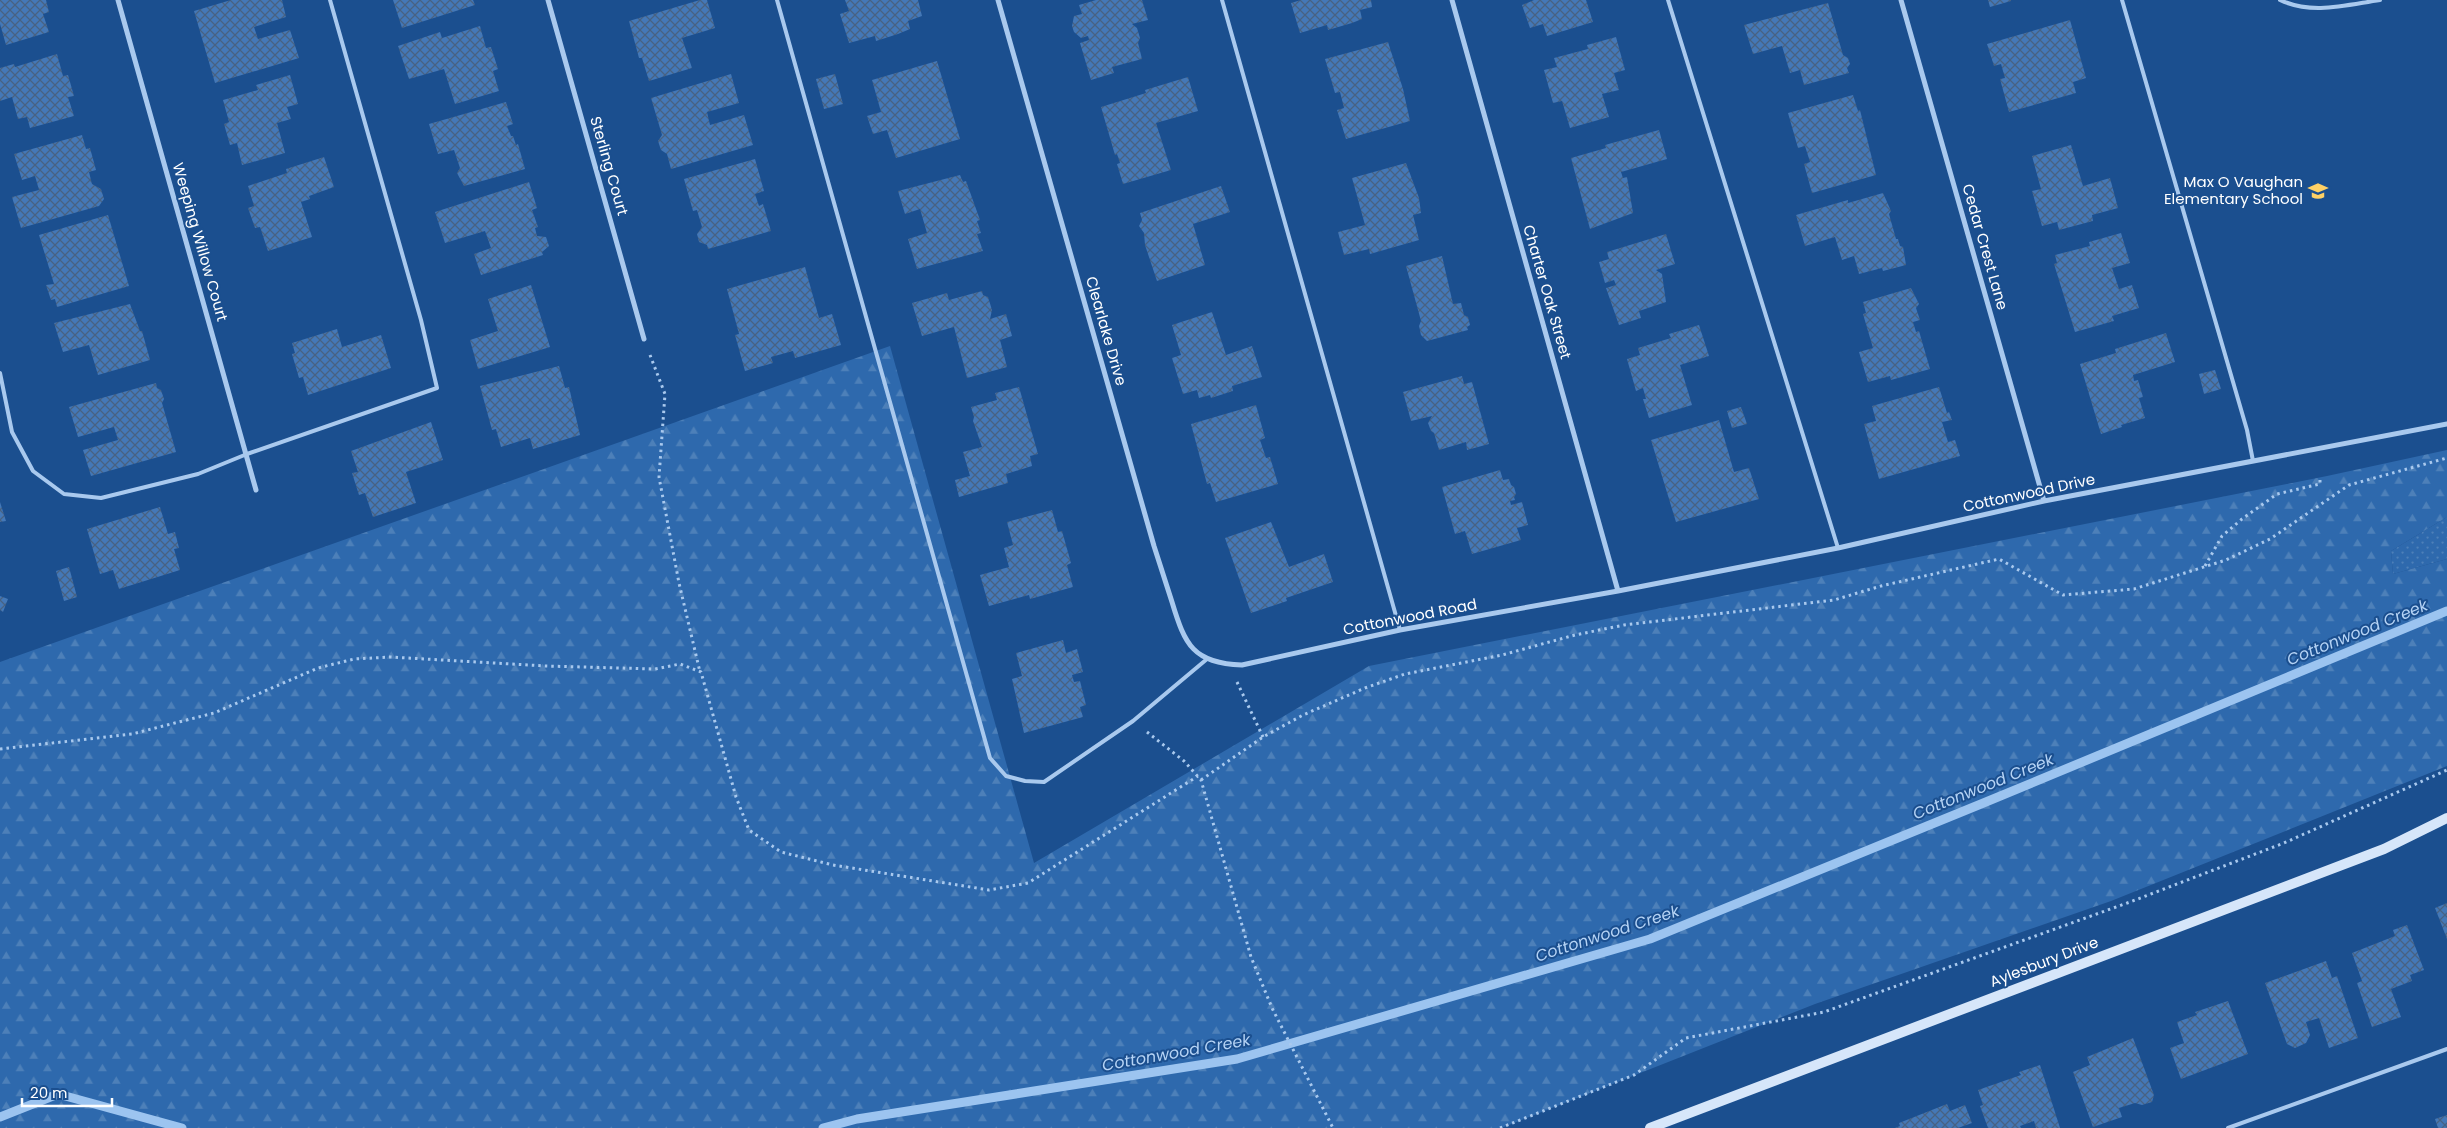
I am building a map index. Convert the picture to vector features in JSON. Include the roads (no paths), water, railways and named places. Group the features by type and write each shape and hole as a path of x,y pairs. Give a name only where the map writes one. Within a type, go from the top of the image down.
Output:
{"street":[{"name":"Weeping Willow Court","path":"118,0 256,490"},
{"name":"Sterling Court","path":"548,0 644,339"},
{"name":"Clearlake Drive","path":"998,0 1154,546 1181,633 1192,648 1207,659"},
{"name":"Charter Oak Street","path":"1452,0 1618,591"},
{"name":"Cedar Crest Lane","path":"1901,0 2044,501"},
{"name":"Cottonwood Drive","path":"1618,591 1838,548 2044,501 2423,431 2447,424"},
{"name":"Cottonwood Road","path":"1207,659 1242,665 1400,630 1618,591"},
{"name":"Aylesbury Drive","path":"1650,1128 2384,849 2447,818"}],"lane":[{"path":"0,373 12,432 33,471 64,494 101,498 198,474 247,454 437,388 421,320 330,0"},
{"path":"777,0 990,758 1006,776 1025,781 1044,782 1133,721 1207,659"},
{"path":"1222,0 1400,630"},
{"path":"1668,0 1838,548"},
{"path":"2122,0 2247,430 2253,461"},
{"path":"2280,0 2295,7 2312,9 2380,0"},
{"path":"2228,1128 2447,1049"}],"waterway":[{"name":"Cottonwood Creek","path":"823,1128 857,1119 1237,1059 1650,939 2447,611"},
{"name":"Cottonwood Creek","path":"0,1117 58,1094 182,1128"}],"place":[{"name":"Max O Vaughan Elementary School","path":"2318,191"}]}
